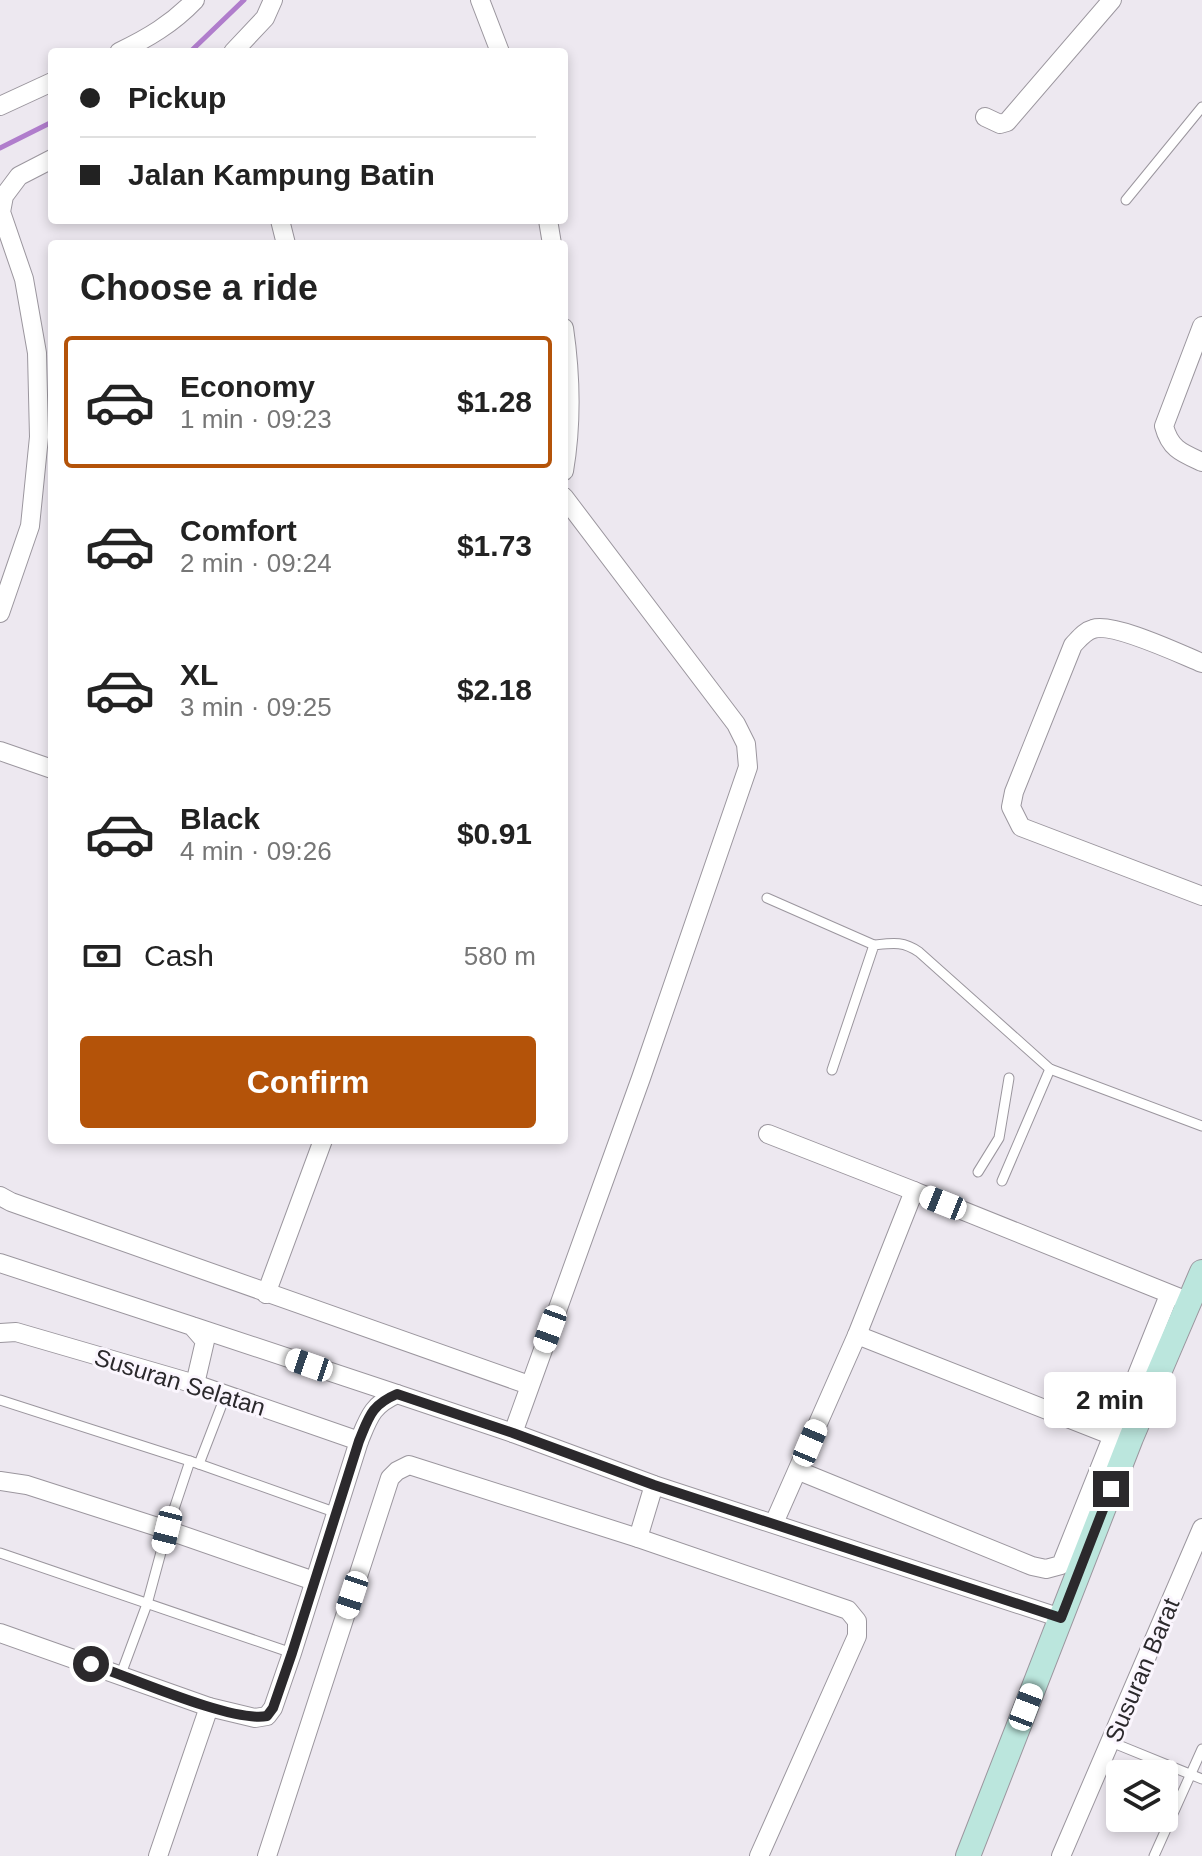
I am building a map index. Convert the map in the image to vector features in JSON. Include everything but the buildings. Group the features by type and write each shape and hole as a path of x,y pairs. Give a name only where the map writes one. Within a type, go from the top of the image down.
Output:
{"street":[{"path":"127,48 156,34 195,0"},
{"path":"237,48 265,18 273,0"},
{"path":"480,0 498,48"},
{"path":"985,117 1000,124 1017,113 1112,0"},
{"path":"0,106 48,84"},
{"path":"0,613 30,526 39,437 37,353 24,279 1,212 4,196 19,176 48,161"},
{"path":"1202,326 1164,426 1168,441 1178,452 1202,462"},
{"path":"568,359 568,449"},
{"path":"513,1433 641,1078 748,767 746,744 736,724 568,502"},
{"path":"1202,663 1114,629 1093,629 1084,634 1073,645 1014,792 1011,807 1021,827 1202,896"},
{"path":"0,751 48,768"},
{"path":"768,1134 914,1191 1187,1308"},
{"path":"266,1294 322,1144"},
{"path":"774,1523 857,1335 914,1191"},
{"path":"0,1196 266,1294 529,1385"},
{"path":"0,1263 513,1433 654,1485 1061,1618"},
{"path":"799,1471 1032,1566 1046,1569 1061,1565 1202,1272"},
{"path":"192,1326 205,1341 195,1384"},
{"name":"Susuran Selatan","path":"0,1333 16,1332 195,1384 359,1441"},
{"path":"857,1335 1122,1437"},
{"path":"0,1633 209,1707 255,1718 267,1716 273,1708 292,1653 359,1441 372,1409 397,1394"},
{"path":"968,1856 1061,1618 1122,1437"},
{"path":"267,1856 390,1478 409,1465 638,1538 848,1610 857,1621 857,1636 759,1856"},
{"path":"0,1481 27,1485 314,1581"},
{"path":"638,1538 654,1485"},
{"name":"Susuran Barat","path":"1061,1856 1202,1528"},
{"path":"158,1856 209,1707"}],"lane":[{"path":"1126,200 1202,107"},
{"path":"767,898 874,945 908,944 1050,1069 1202,1126"},
{"path":"832,1070 874,945"},
{"path":"1002,1181 1050,1069"},
{"path":"978,1172 999,1138 1009,1078"},
{"path":"999,1138 1015,1150"},
{"path":"121,1674 147,1604 167,1530 226,1394"},
{"path":"0,1400 337,1513"},
{"path":"0,1553 292,1653"},
{"path":"1111,1742 1202,1779"},
{"path":"1154,1856 1202,1749"}],"waterway":[{"path":"194,48 244,0"},
{"path":"0,148 48,124"}],"route":[{"path":"91,1664 209,1707 255,1718 267,1716 273,1708 292,1653 359,1441 372,1409 397,1394 654,1485 1061,1618 1111,1489"}]}
